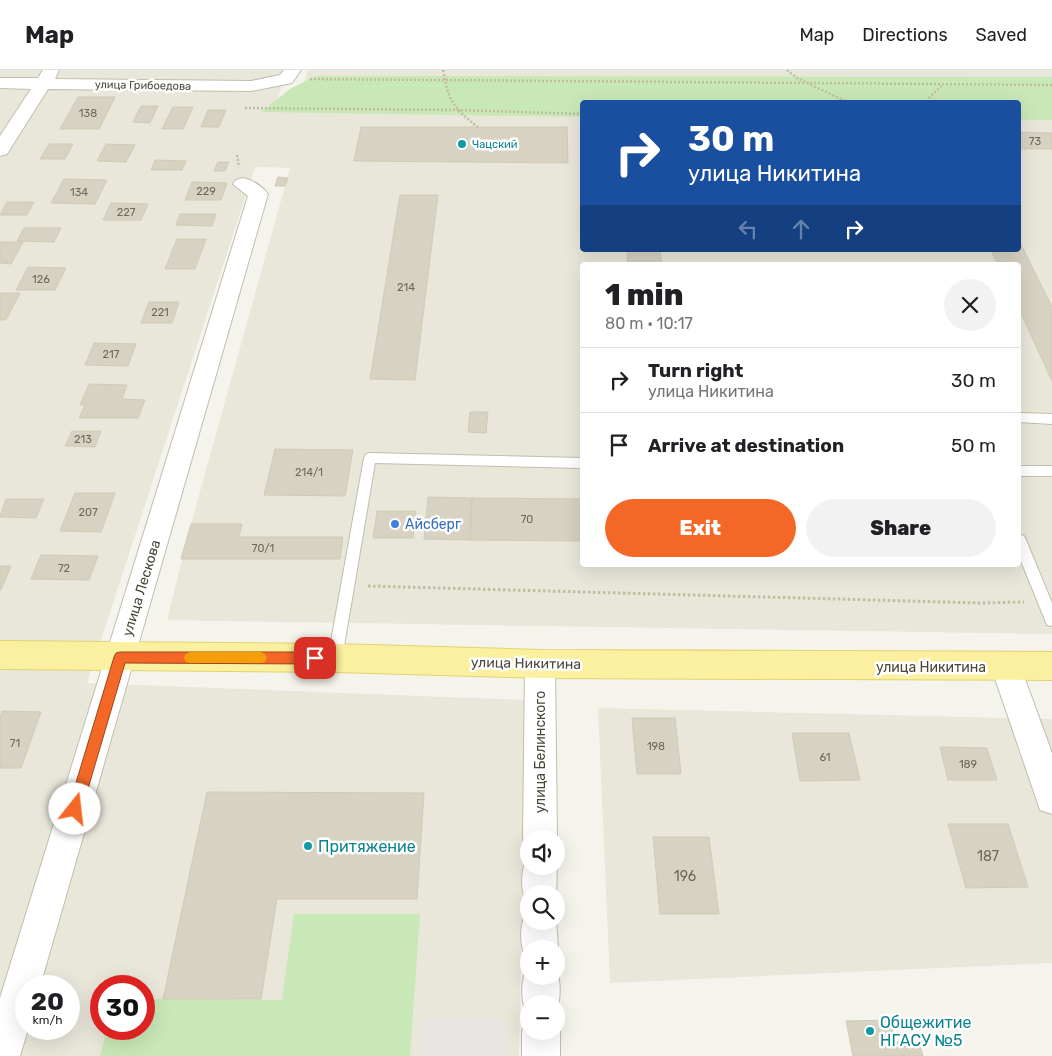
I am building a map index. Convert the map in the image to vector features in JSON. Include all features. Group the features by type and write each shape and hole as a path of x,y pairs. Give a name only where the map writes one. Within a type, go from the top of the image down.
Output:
{"main road":[{"name":"улица Никитина","path":"0,655 335,658 540,664 1006,668 1052,666"}],"street":[{"name":"улица Грибоедова","path":"0,83 48,76 251,86 289,74"},
{"path":"0,150 48,76"},
{"name":"улица Лескова","path":"1,1056 258,194 243,184"},
{"name":"улица Белинского","path":"540,664 540,830"},
{"path":"1006,668 1052,798"},
{"path":"541,1040 541,1056"}],"lane":[{"path":"1021,418 1052,418"},
{"path":"335,658 370,458 580,463"},
{"path":"1021,471 1052,471"},
{"path":"1021,545 1052,620"}],"path":[{"path":"443,70 456,110 478,127"},
{"path":"787,70 843,100"},
{"path":"289,74 445,79 1052,85"},
{"path":"928,100 942,84"},
{"path":"245,108 456,110 580,114"},
{"path":"347,586 980,603 1044,602"}],"shaded area":[{"path":"0,70 287,70 277,100 580,102 580,252 1021,252 1021,104 1052,105 1052,634 167,620 191,524 290,168 255,167 87,683 526,700 523,830 520,830 520,875 523,875 522,885 520,885 519,1056 0,1056"},
{"path":"308,70 1052,70 1052,95 303,87"},
{"path":"598,708 1052,719 1052,963 610,983"},
{"path":"506,1019 506,1056 423,1056 424,1020"}],"green space":[{"path":"315,76 1052,77 1052,120 1021,120 1021,100 580,100 580,117 261,112 290,89"},
{"path":"294,914 420,914 410,1056 100,1056 104,1040 155,1040 155,999 282,1000"}],"building":[{"path":"78,97 115,97 99,129 60,129"},
{"path":"141,106 158,106 150,123 133,122"},
{"path":"173,107 193,107 183,129 162,129"},
{"path":"208,110 226,110 219,127 201,127"},
{"name":"Чацский","path":"361,127 567,127 568,163 354,161"},
{"path":"1021,132 1052,133 1052,149 1021,149"},
{"path":"49,144 73,144 65,159 40,159"},
{"path":"106,144 135,145 126,162 97,161"},
{"path":"155,160 186,161 182,170 151,170"},
{"path":"218,162 229,162 225,171 214,171"},
{"path":"278,177 288,178 285,186 275,186"},
{"path":"64,179 107,180 95,204 51,203"},
{"path":"192,182 227,183 221,200 185,200"},
{"path":"400,195 438,195 415,380 370,379"},
{"path":"7,202 34,202 27,215 0,215"},
{"path":"111,203 148,204 141,220 103,220"},
{"path":"180,214 216,214 212,226 176,225"},
{"path":"24,228 61,228 54,242 17,241"},
{"path":"177,239 206,239 195,269 165,269"},
{"path":"0,242 23,242 11,264 0,263"},
{"path":"1021,244 1052,307 1052,381 1021,313 1021,262 997,262 992,252 1021,252"},
{"path":"627,252 660,252 662,262 628,262"},
{"path":"28,267 66,268 55,290 16,290"},
{"path":"0,293 20,293 6,320 0,320"},
{"path":"149,302 179,302 172,323 141,323"},
{"path":"94,343 136,344 128,366 85,365"},
{"path":"89,384 127,385 122,399 145,400 138,418 79,418 85,405 80,405"},
{"path":"470,412 488,412 486,433 468,432"},
{"path":"72,431 101,431 95,447 65,446"},
{"path":"275,449 353,450 345,496 264,495"},
{"path":"75,493 115,493 101,532 60,531"},
{"path":"428,497 472,498 470,540 424,539"},
{"path":"472,498 580,499 580,541 470,540"},
{"path":"6,499 44,499 36,518 0,517"},
{"name":"Айсберг","path":"377,511 416,511 413,538 373,538"},
{"path":"191,524 242,524 239,537 343,537 340,559 181,559"},
{"path":"41,555 98,556 89,580 31,579"},
{"path":"0,566 11,566 1,590 0,590"},
{"path":"2,711 41,712 21,768 0,768 0,717"},
{"path":"632,718 675,718 681,774 637,774"},
{"path":"792,733 849,733 860,780 800,781"},
{"path":"940,747 987,748 997,780 948,780"},
{"name":"Притяжение","path":"207,792 424,793 417,899 277,899 261,999 163,999"},
{"path":"948,824 1008,824 1028,887 966,888"},
{"path":"653,837 709,837 719,914 660,914"},
{"name":"Общежитие НГАСУ №5","path":"890,1020 895,1042 919,1042 923,1056 853,1056 846,1021"}],"slow traffic":[{"path":"190,658 261,658"}],"place":[{"name":"Чацский","path":"462,144"},
{"name":"Айсберг","path":"395,524"},
{"name":"Притяжение","path":"308,846"},
{"name":"Общежитие НГАСУ №5","path":"870,1031"}],"route":[{"path":"75,809 120,657 315,658"}]}
